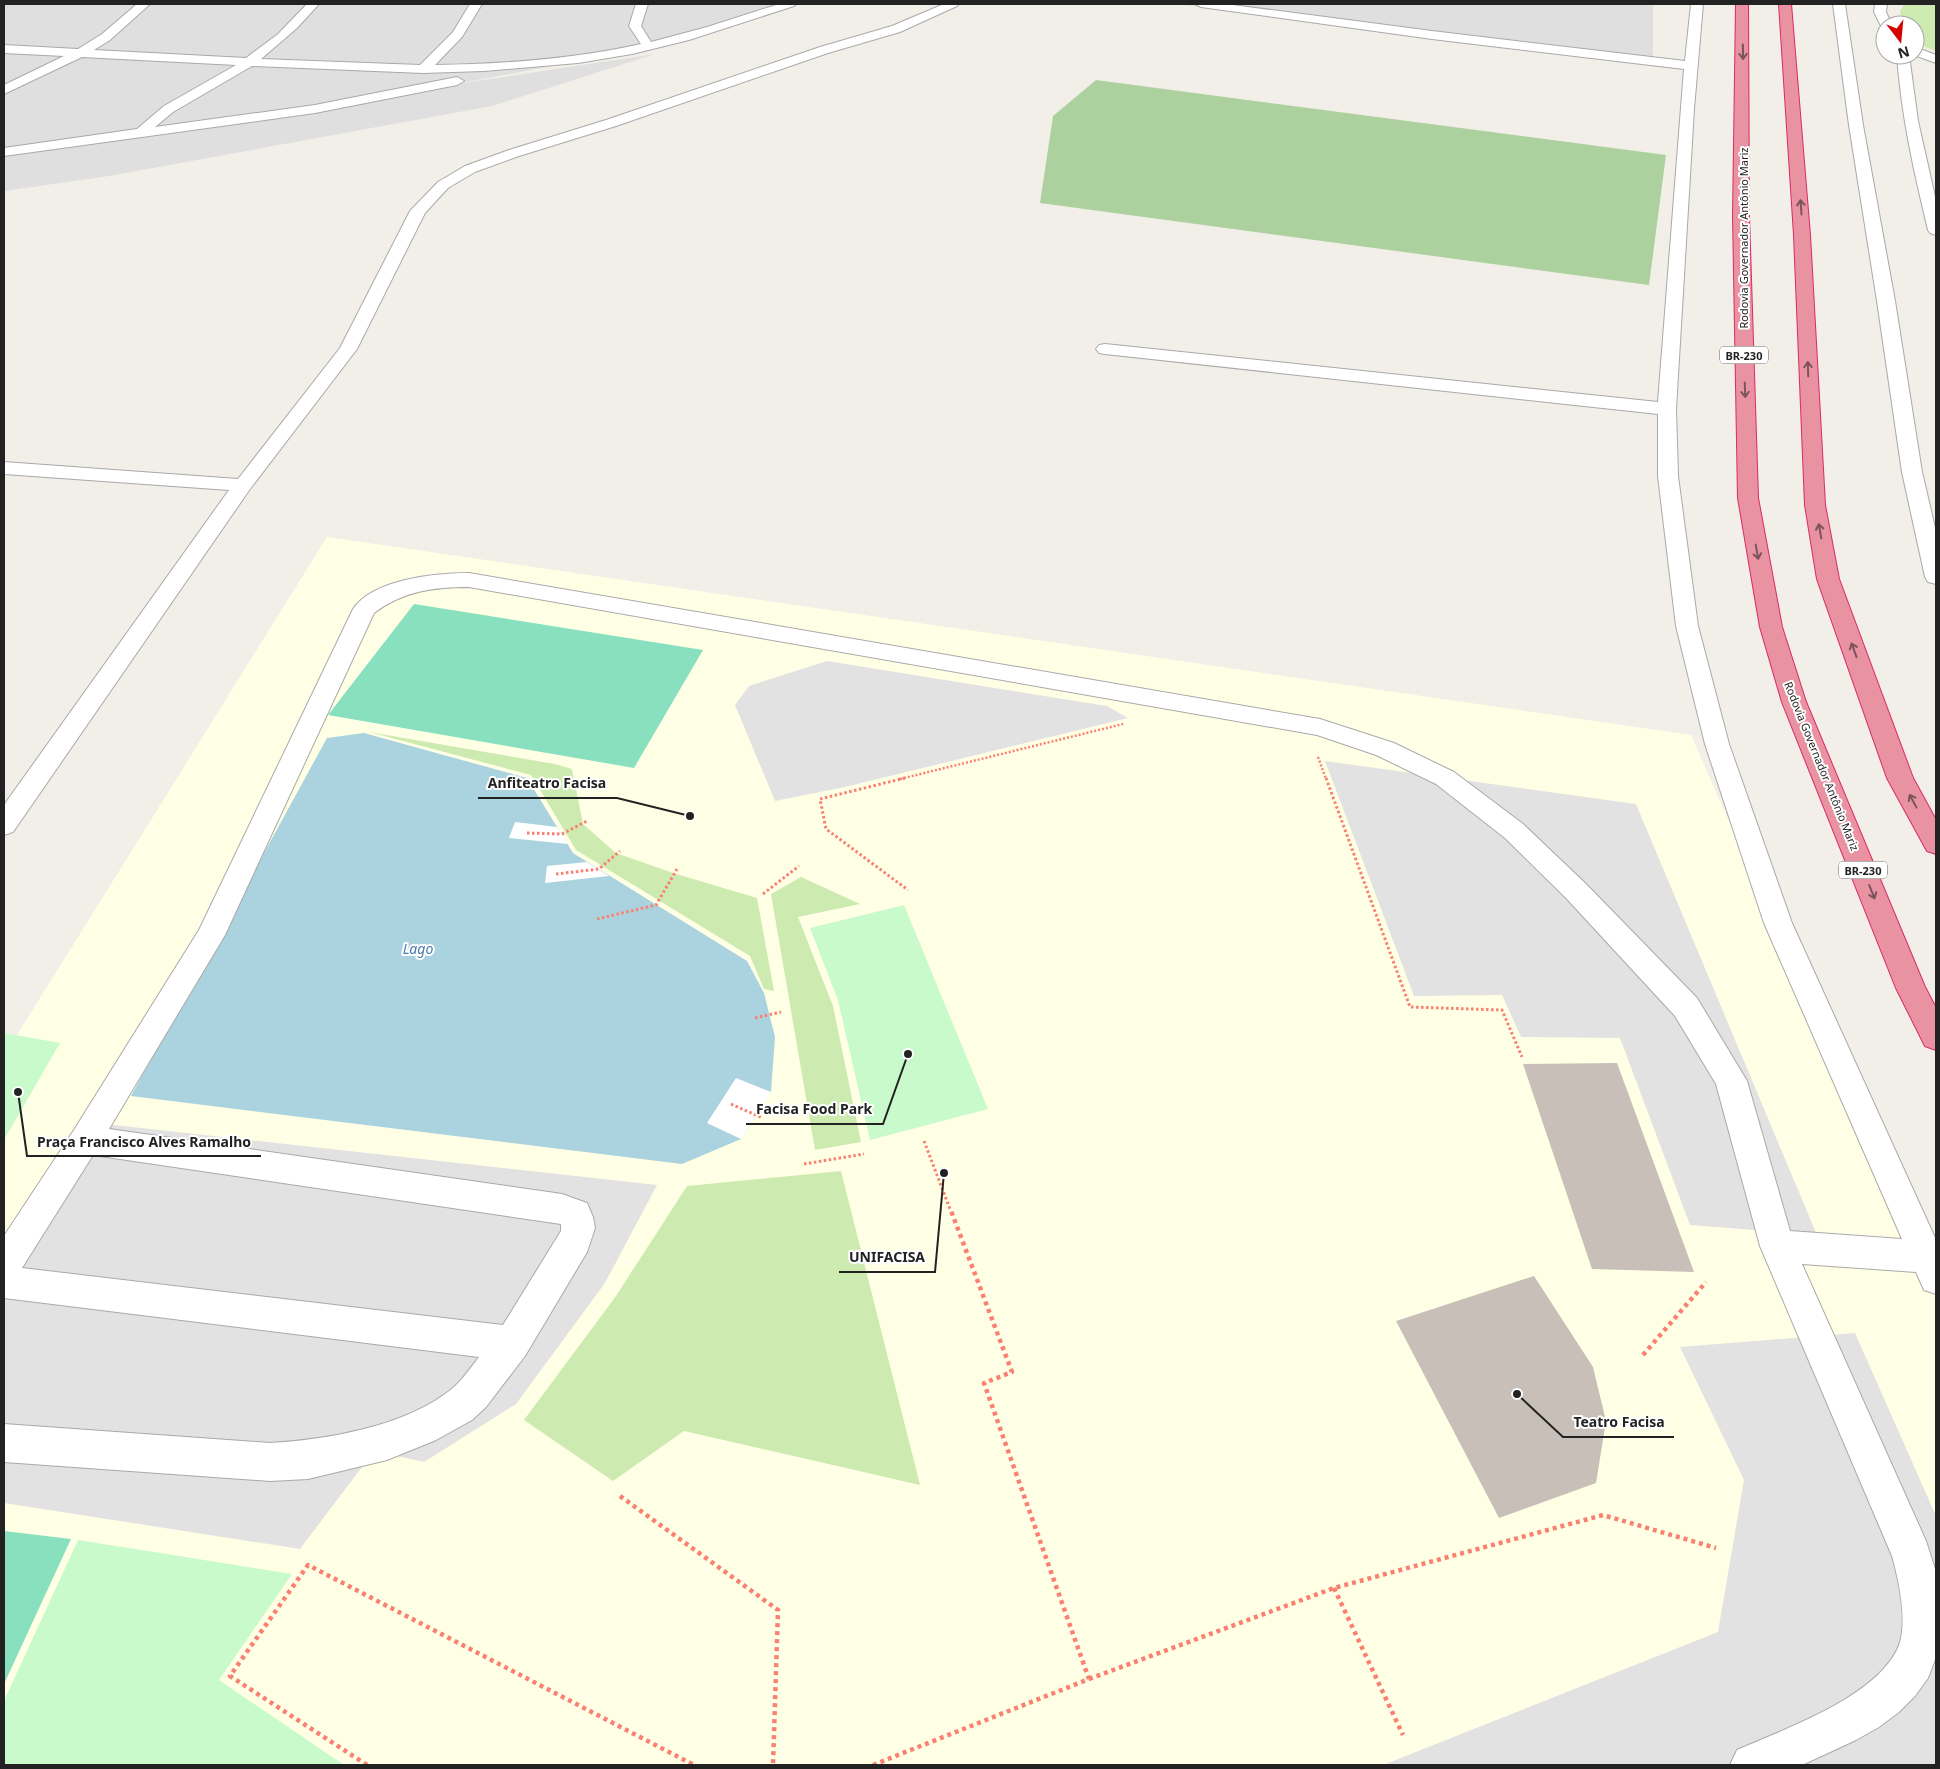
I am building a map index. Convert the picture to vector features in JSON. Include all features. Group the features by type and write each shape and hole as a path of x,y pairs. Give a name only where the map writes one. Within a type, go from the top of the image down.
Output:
{"highway":[{"name":"Rodovia Governador Antônio Mariz","path":"1742,4 1741,216 1748,498 1771,627 1794,702 1911,988 1936,1037"},
{"path":"1784,4 1795,122 1802,235 1815,506 1828,579 1900,778 1936,844"}],"street":[{"path":"4,90 80,53 106,37 144,4"},
{"path":"141,133 160,114 181,100 220,80 271,45 305,14 313,4"},
{"path":"423,69 458,34 476,4"},
{"path":"642,4 635,26 648,46"},
{"path":"4,152 315,109 648,46 696,35 790,4"},
{"path":"4,825 243,484 348,348 418,210 443,185 470,169 514,153 611,123 824,50 896,29 953,4"},
{"path":"1201,4 1432,35 1691,66"},
{"path":"1697,4 1667,409 1668,476 1687,626 1717,744 1778,922 1931,1268"},
{"path":"1839,4 1856,125 1886,301 1912,472 1936,577"},
{"path":"4,49 395,70 486,67 580,59"},
{"path":"1904,65 1905,87 1917,158 1936,230"},
{"path":"395,70 404,72 410,78 406,85 397,92"},
{"path":"1105,349 1667,409"},
{"path":"4,468 243,484"},
{"path":"4,1266 85,1140 211,935 364,609 380,598 420,583 446,579 469,580 1320,728 1385,749 1445,778 1514,831 1576,891 1686,1007 1731,1080 1777,1246 1912,1555 1920,1584 1922,1618 1913,1663 1896,1687 1856,1718 1752,1765"},
{"path":"4,1443 270,1462 308,1460 387,1441 423,1427 444,1416 459,1407 473,1394 512,1344 575,1241 579,1221 575,1214 562,1209 85,1140"},
{"path":"1777,1246 1931,1268"},
{"path":"4,1282 512,1344"}],"path":[{"path":"908,890 826,829 820,799 1127,723"},
{"path":"1317,754 1410,1007 1502,1010 1522,1057"},
{"path":"527,833 562,834 587,820"},
{"path":"556,874 599,869 620,850"},
{"path":"763,894 798,866"},
{"path":"597,920 656,905 677,870"},
{"path":"756,1018 781,1012"},
{"path":"731,1104 763,1118"},
{"path":"924,1140 1012,1372 984,1382 1089,1679"},
{"path":"804,1164 864,1154"},
{"path":"1643,1355 1706,1282"},
{"path":"620,1496 778,1610 773,1765"},
{"path":"874,1765 1089,1679 1334,1588 1603,1515 1716,1548"},
{"path":"367,1765 230,1676 308,1565 694,1765"},
{"path":"1334,1588 1403,1735"}],"shaded area":[{"path":"4,4 786,4 651,48 444,86 655,54 492,106 109,176 4,191"},
{"path":"1176,4 1653,4 1653,60"},
{"path":"327,537 1691,735 1936,1291 1936,1765 4,1765 4,1056"},
{"path":"827,661 1107,706 1128,718 845,787 775,801 735,705 749,686"},
{"path":"1325,761 1636,804 1817,1235 1690,1225 1620,1038 1521,1037 1502,995 1414,996"},
{"path":"87,1122 657,1185 605,1283 516,1404 424,1462 374,1451 300,1549 4,1503 4,1258"},
{"path":"1855,1333 1936,1516 1936,1765 1383,1765 1718,1632 1744,1480 1680,1347"}],"green space":[{"path":"1904,4 1936,4 1936,51 1925,47 1925,15 1901,15 1900,12"},
{"path":"1096,80 1666,155 1649,285 1040,203 1053,116"},
{"path":"414,604 703,650 634,768 328,715"},
{"path":"369,732 555,764 572,769 583,824 616,853 673,873 757,898 774,991 764,989 750,956 576,850 531,775"},
{"path":"801,877 860,904 798,917 833,1006 861,1142 815,1150 771,894"},
{"path":"904,905 988,1109 870,1140 838,1000 810,928"},
{"path":"4,1033 60,1043 4,1140"},
{"path":"841,1171 920,1485 684,1431 613,1481 524,1420 616,1296 687,1186"},
{"path":"4,1531 71,1539 4,1684"},
{"path":"78,1540 292,1574 219,1680 344,1765 4,1765 4,1701"}],"water":[{"name":"Lago","path":"364,733 527,778 573,853 747,961 764,993 775,1037 771,1092 741,1139 682,1164 131,1096 327,738"}],"pier":[{"path":"515,822 557,827 568,844 509,838"},
{"path":"587,862 609,876 545,883 547,866"},
{"path":"736,1078 771,1092 741,1139 707,1123"}],"building":[{"path":"1617,1063 1694,1272 1592,1269 1523,1064"},
{"path":"1534,1276 1593,1367 1606,1421 1596,1483 1499,1518 1396,1321"}],"place":[{"name":"Anfiteatro Facisa","path":"690,816"},
{"name":"Facisa Food Park","path":"908,1054"},
{"name":"Praça Francisco Alves Ramalho","path":"18,1092"},
{"name":"UNIFACISA","path":"944,1173"},
{"name":"Teatro Facisa","path":"1517,1394"}]}
